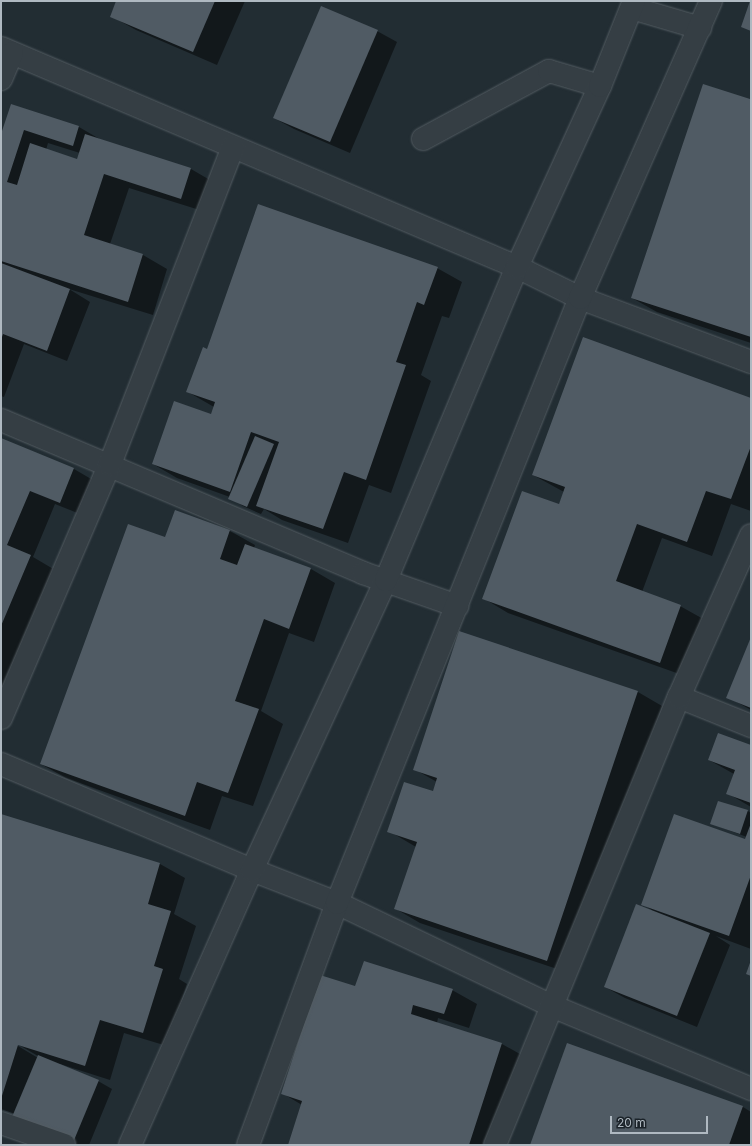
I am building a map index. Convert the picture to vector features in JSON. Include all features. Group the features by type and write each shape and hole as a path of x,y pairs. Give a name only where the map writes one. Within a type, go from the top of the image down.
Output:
{"street":[{"path":"248,1145 337,904 580,298 711,1"},
{"path":"130,1145 252,870 386,580 517,268 600,86 633,4 700,28"},
{"path":"1,79 6,50 517,268 580,298 751,362"},
{"path":"423,139 549,71 600,86"},
{"path":"1,718 110,464 233,147"},
{"path":"1,420 110,464 363,573 457,606"},
{"path":"495,1145 679,697 751,535"},
{"path":"679,697 751,726"},
{"path":"1,764 252,870 337,904 552,1006 751,1089"},
{"path":"1,1123 64,1145"}],"building":[{"path":"116,1 215,1 193,52 110,17"},
{"path":"751,1 751,31 741,27"},
{"path":"321,6 378,30 330,142 273,118"},
{"path":"703,84 750,99 751,96 751,337 631,298"},
{"path":"11,104 79,126 73,146 24,130 7,182 17,185 30,143 77,159 85,134 191,168 181,199 104,174 84,235 143,254 128,302 1,261 1,134"},
{"path":"258,204 438,267 424,305 417,302 396,362 406,365 366,480 344,472 323,529 256,506 279,442 251,432 230,492 152,464 174,401 211,414 215,402 186,392 203,347 207,349"},
{"path":"1,263 70,289 47,351 3,334 1,340"},
{"path":"583,337 751,398 751,446 731,499 706,491 687,542 637,524 616,581 681,605 660,663 482,599 522,491 559,504 565,487 532,475"},
{"path":"255,436 274,444 247,507 228,499"},
{"path":"1,438 74,468 60,503 30,491 7,545 31,555 1,626"},
{"path":"175,510 230,530 220,559 237,565 245,544 311,568 289,629 264,619 235,701 259,709 228,793 197,782 185,816 40,764 128,524 165,537"},
{"path":"459,631 638,691 547,961 394,909 417,842 387,832 404,782 433,791 437,778 413,770"},
{"path":"751,637 751,708 726,698"},
{"path":"718,733 751,745 751,803 726,794 735,770 708,760"},
{"path":"718,801 748,810 740,834 710,824"},
{"path":"1,814 160,863 148,904 171,911 154,966 163,969 143,1033 100,1020 85,1066 18,1045 1,1099"},
{"path":"674,814 745,839 751,823 751,875 729,936 641,905"},
{"path":"636,904 710,933 677,1016 604,987"},
{"path":"751,960 751,976 746,974"},
{"path":"364,961 453,989 444,1014 413,1005 411,1014 502,1043 469,1145 288,1145 302,1101 281,1094 320,975 355,986"},
{"path":"567,1043 743,1106 729,1145 530,1145"},
{"path":"38,1055 99,1080 72,1145 12,1117"}]}
